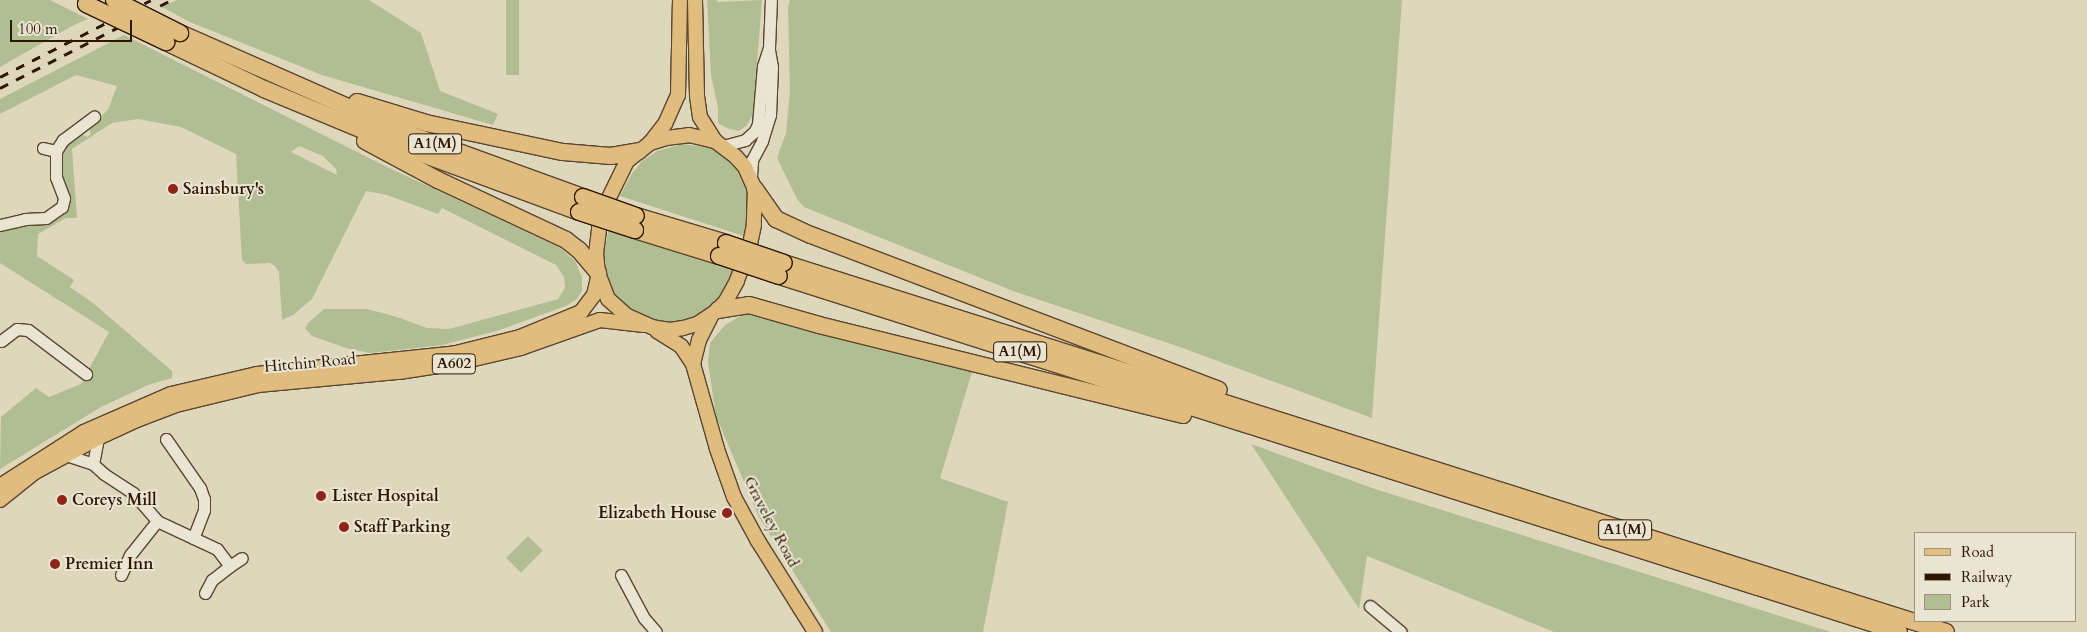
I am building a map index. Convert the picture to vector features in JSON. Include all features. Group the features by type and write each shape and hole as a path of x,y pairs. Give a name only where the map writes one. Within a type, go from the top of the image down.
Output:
{"highway":[{"name":"A1(M)","path":"114,0 180,33 290,82 581,205"},
{"name":"A1(M)","path":"82,2 306,107 406,148 782,269 1304,427 1914,622"},
{"path":"290,82 426,123 563,152 611,156 644,147"},
{"path":"306,107 358,138 438,180 566,240 579,250 598,275"},
{"path":"753,183 776,219 844,249 1157,365 1255,404 1304,427"},
{"name":"A1(M)","path":"782,269 1262,430 1899,632"},
{"name":"A1(M)","path":"715,313 749,305 820,325 1146,406 1262,430"},
{"name":"A1(M)","path":"1915,622 1946,632"}],"main road":[{"path":"680,0 678,95 665,124 644,147 627,161 603,210 597,241 598,275 608,299 616,307 648,326 670,330 683,328 715,313"},
{"path":"693,364 701,334 734,288 750,249 754,224 753,183 736,157 719,143 700,117 697,96 696,0"},
{"path":"644,147 666,138 689,135 719,143"},
{"name":"Hitchin Road","path":"0,486 84,432 171,394 257,374 456,353 520,337 581,312 594,295 598,275"},
{"name":"Hitchin Road","path":"0,500 35,472 66,455 98,438 176,405 236,389 399,372 457,363 520,348 600,320 648,326"},
{"name":"Graveley Road","path":"648,326 681,346 693,364 717,449 734,497 758,541 815,632"}],"street":[{"path":"719,143 741,142 755,131 760,116 771,0"},
{"path":"753,183 752,160 762,141 770,115 772,67 768,47"},
{"path":"1,222 46,218 62,207 64,198 56,176 56,151 63,140 94,117"},
{"path":"43,148 56,151"},
{"path":"0,341 17,329 28,330 86,374"},
{"path":"93,464 93,452 98,438"},
{"path":"166,439 204,499 204,510 192,538"},
{"path":"66,455 93,464 104,474 133,493 157,521 221,552 230,566"},
{"path":"121,567 157,521"},
{"path":"205,593 212,580 242,558"},
{"path":"621,574 644,618 656,632"},
{"path":"1370,606 1401,632"}],"green space":[{"path":"0,0 50,0 88,19 0,67"},
{"path":"177,0 369,0 421,33 440,91 498,114 493,125 322,75 190,22 162,7"},
{"path":"506,0 519,0 519,75 506,75"},
{"path":"707,0 717,0 718,2 762,0 753,114 747,125 739,131 718,123 718,108 711,75"},
{"path":"790,0 1402,0 1372,418 1177,346 1013,291 804,207 797,199 777,158 786,133 790,91 788,6"},
{"path":"124,35 387,167 559,247 575,261 582,277 582,291 577,299 566,306 500,330 442,345 370,353 346,348 312,336 305,328 324,309 367,309 427,328 449,329 558,299 565,288 564,277 556,265 442,208 438,214 387,195 366,191 312,299 293,315 282,320 279,272 275,266 270,263 246,264 242,260 236,154 181,127 138,119 112,123 72,149 77,218 66,218 38,234 37,256 74,280 70,287 93,303 172,371 172,378 148,385 101,407 0,469 1,417 36,388 49,397 81,384 109,332 0,263 0,229 63,210 60,149 78,132 87,137 91,134 89,127 108,110 117,86 76,75 0,114 0,99","holes":["299,146 323,156 336,169 337,175 291,152"]},
{"path":"683,144 710,148 733,163 739,170 751,195 747,237 620,196 631,175 642,161 657,151"},
{"path":"609,228 737,269 718,302 697,317 672,323 654,321 631,311 618,299 609,284 603,258"},
{"path":"744,314 972,372 940,478 1008,502 983,632 831,632 759,517 716,416 708,362 710,343 725,325"},
{"path":"1251,444 1375,489 1831,632 1554,632 1367,556 1359,609"},
{"path":"528,536 543,551 521,573 506,558"}],"railway":[{"path":"0,77 151,0"},
{"path":"0,88 171,0"}],"place":[{"name":"Sainsbury's","path":"173,189"},
{"name":"Lister Hospital","path":"321,496"},
{"name":"Coreys Mill","path":"62,500"},
{"name":"Elizabeth House","path":"727,513"},
{"name":"Staff Parking","path":"344,527"},
{"name":"Premier Inn","path":"55,564"}]}
